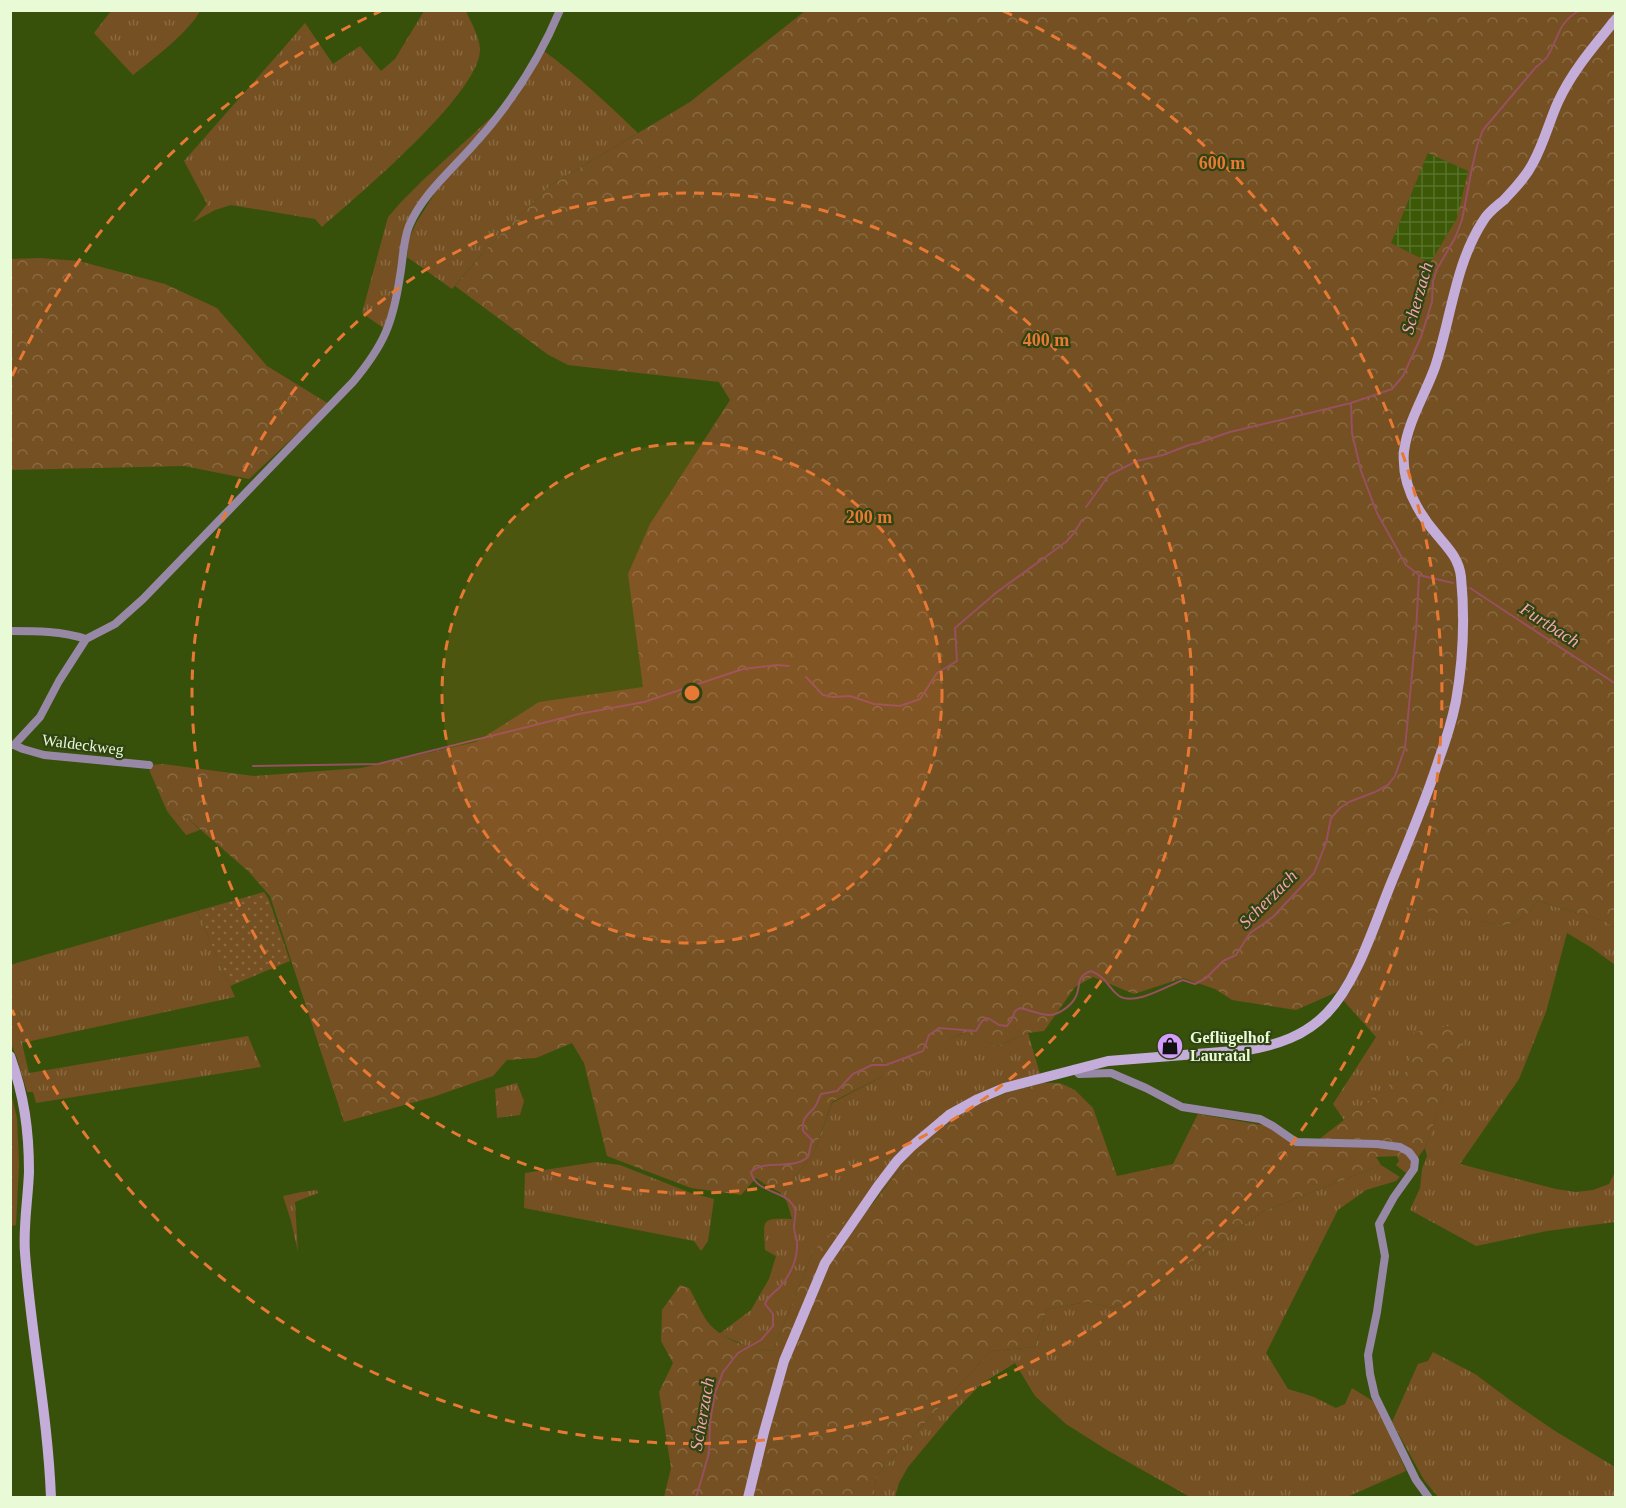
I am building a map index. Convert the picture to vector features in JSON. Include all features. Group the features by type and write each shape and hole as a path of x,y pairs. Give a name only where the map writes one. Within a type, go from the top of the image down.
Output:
{"street":[{"path":"12,745 40,717 59,681 86,639 115,624 143,599 370,362 387,334 393,316 408,228 416,213 508,101 541,49 560,10"},
{"path":"748,1497 784,1361 825,1263 888,1173 927,1133 949,1115 1004,1088 1074,1069 1108,1061 1247,1050 1286,1041 1310,1027 1326,1014 1346,990 1425,800 1452,719 1458,689 1463,639 1461,575 1455,556 1415,506 1408,487 1404,469 1404,450 1408,431 1436,364 1457,281 1474,236 1485,217 1522,181 1534,163 1570,78 1616,19"},
{"path":"10,631 69,634 86,639"},
{"name":"Waldeckweg","path":"12,745 44,755 149,765"},
{"path":"10,1056 23,1098 28,1131 29,1173 24,1246 28,1298 50,1463 51,1497"},
{"path":"1074,1069 1079,1074 1111,1073 1182,1107 1260,1119 1296,1142 1377,1144 1400,1147 1409,1152 1415,1160 1414,1169 1394,1197 1379,1224 1385,1256 1368,1355 1375,1396 1416,1480 1429,1497"}],"shaded area":[{"path":"1428,153 1468,171 1457,218 1430,263 1391,243"}],"green space":[{"path":"111,11 200,11 179,36 133,75 94,33"},
{"path":"424,11 466,11 480,49 475,68 461,91 388,169 322,227 315,219 231,205 215,210 193,222 207,204 184,161 305,23 333,64 360,46 381,71 395,59"},
{"path":"805,11 1615,11 1615,929 1607,922 1537,901 1529,913 1506,926 1379,902 1360,954 1337,992 1296,1010 1232,1000 1215,989 1183,978 1134,994 1093,977 1075,987 1044,1031 1028,1033 997,1046 964,1033 952,1038 930,1054 929,1075 911,1087 887,1074 832,1102 813,1155 781,1193 756,1178 741,1195 691,1188 607,1156 584,1063 572,1043 536,1058 507,1060 493,1076 433,1097 344,1122 270,896 248,871 186,817 167,811 149,765 163,764 254,776 361,768 476,742 539,702 643,687 628,574 650,524 730,400 719,382 568,365 547,354 455,286 488,247 551,185 690,102","holes":["1428,153 1468,171 1457,218 1430,263 1391,243"]},
{"path":"544,51 593,90 638,133 551,185 488,247 452,289 407,257 409,239 416,223 438,188"},
{"path":"496,113 408,220 397,287 386,330 362,313 388,217 423,180"},
{"path":"40,258 79,261 165,284 217,308 267,366 329,404 249,479 184,466 11,470 10,259"},
{"path":"167,811 186,817 200,830 186,835"},
{"path":"264,892 269,900 290,961 230,986 197,911"},
{"path":"1537,901 1607,922 1615,929 1615,965 1567,933 1546,1012 1519,1079 1460,1164 1576,1192 1593,1190 1609,1184 1615,1172 1615,1222 1547,1231 1476,1246 1410,1210 1420,1188 1422,1169 1427,1156 1425,1148 1469,1023 1344,1120 1333,1104 1376,1037 1343,1000 1351,990 1388,903 1506,926 1529,913"},
{"path":"197,911 235,997 22,1043 29,1073 248,1036 261,1067 36,1103 33,1092 27,1092 11,1044 10,965"},
{"path":"1470,1022 1425,1148 1406,1173 1396,1165 1399,1161 1397,1156 1376,1157 1381,1165 1264,1211 1156,1287 1113,1308 1087,1302 1047,1309 1035,1347 991,1351 876,1476 874,1497 664,1497 671,1468 659,1392 673,1363 661,1341 662,1310 680,1285 689,1288 707,1321 720,1334 755,1348 773,1351 814,1250 842,1222 861,1218 905,1163 927,1140 956,1116 978,1104 1009,1092 1043,1083 1060,1083 1075,1090 1093,1108 1117,1176 1173,1164 1198,1114 1274,1127 1313,1144 1408,1070 1414,1032"},
{"path":"965,1033 997,1046 1028,1033 1040,1074 992,1088 958,1104 956,1116 905,1163 877,1197 814,1250 773,1351 751,1348 719,1334 751,1310 769,1279 776,1256 765,1250 764,1227 769,1220 792,1219 787,1202 781,1193 813,1155 832,1103 929,1054 952,1038"},
{"path":"517,1083 524,1101 520,1115 497,1118 495,1089"},
{"path":"10,1089 17,1118 19,1164 16,1225 11,1226"},
{"path":"596,1162 620,1165 691,1193 714,1199 708,1241 701,1251 694,1241 524,1208 525,1173"},
{"path":"1381,1165 1400,1177 1396,1181 1366,1190 1338,1210 1266,1353 1288,1389 1314,1397 1336,1408 1345,1404 1352,1388 1376,1403 1406,1471 1347,1497 1190,1497 1066,1424 1035,1396 1015,1363 981,1384 953,1413 908,1467 899,1483 895,1497 874,1498 876,1476 991,1351 1035,1347 1047,1309 1087,1302 1113,1308 1156,1287 1264,1211"},
{"path":"317,1190 318,1193 295,1202 298,1252 283,1196"},
{"path":"1433,1352 1475,1374 1555,1431 1615,1467 1615,1497 1438,1497 1424,1480 1392,1422 1418,1364 1428,1361"}],"waterway":[{"name":"Scherzach","path":"696,1498 709,1453 710,1422 715,1393 723,1372 738,1353 761,1340 773,1326 773,1314 765,1304 788,1276 796,1254 797,1241 794,1227 796,1213 793,1205 783,1196 758,1184 751,1172 762,1166 793,1164 808,1157 812,1140 803,1131 803,1123 821,1094 837,1091 853,1074 872,1065 886,1065 923,1051 929,1035 939,1028 976,1031 982,1021 988,1018 999,1025 1007,1026 1015,1011 1020,1008 1048,1015 1059,1012 1073,1001 1080,979 1091,971 1101,977 1119,996 1134,999 1183,980 1195,984 1206,978 1223,961 1236,955 1250,933 1273,917 1314,873 1326,843 1331,818 1340,808 1388,785 1395,776 1405,748 1419,575 1406,565 1377,513 1361,471 1352,433 1351,403 1392,389 1403,376 1421,337 1432,302 1433,281 1437,269 1455,238 1462,220 1477,146 1483,130 1546,58 1567,20 1580,10"},
{"path":"1086,507 1109,475 1137,461 1163,455 1230,432 1351,403"},
{"path":"806,677 823,695 833,697 850,696 874,704 900,706 920,699 937,673 957,661 955,628 997,592 1066,542 1082,520"},
{"name":"Furtbach","path":"1419,575 1453,583"},
{"name":"Furtbach","path":"1470,588 1616,684"},
{"path":"253,766 378,764 579,714 644,702 743,669 789,666"}],"place":[{"name":"Geflügelhof Lauratal","path":"1170,1046"}]}
